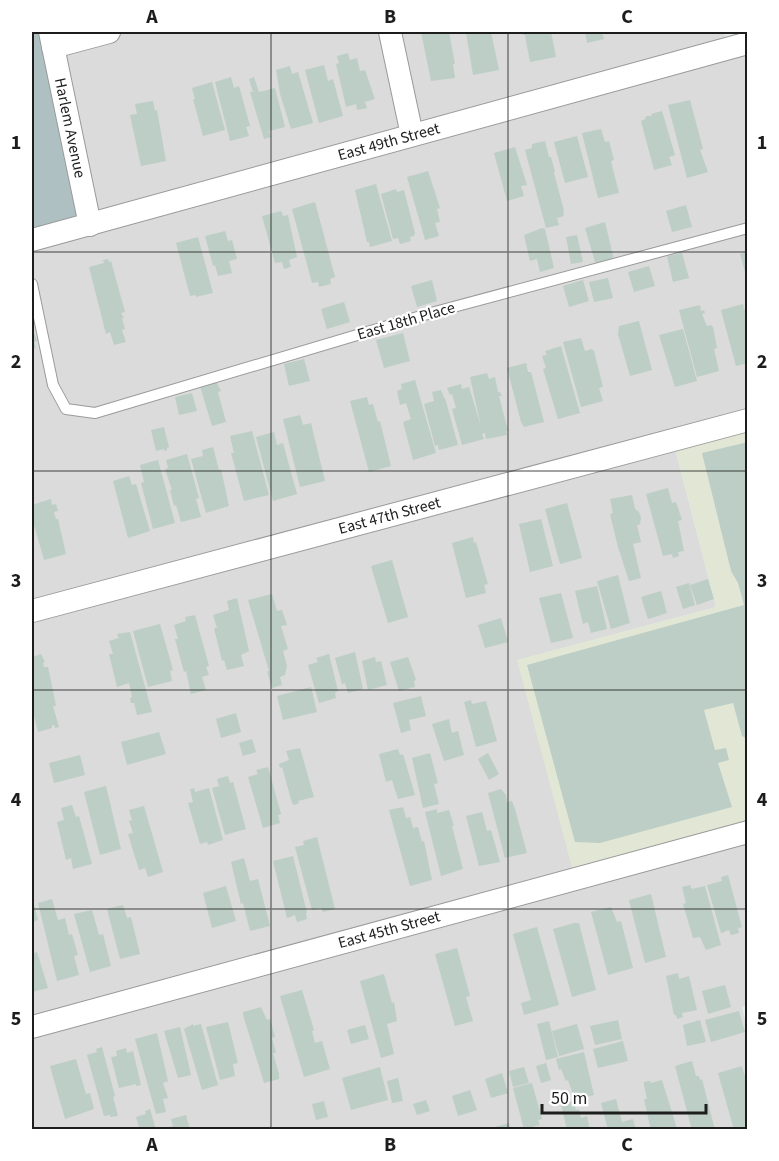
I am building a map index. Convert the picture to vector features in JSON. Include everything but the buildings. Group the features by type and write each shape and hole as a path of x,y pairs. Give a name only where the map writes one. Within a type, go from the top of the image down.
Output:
{"street":[{"path":"51,39 109,32"},
{"path":"390,32 412,135"},
{"name":"Harlem Avenue","path":"51,39 90,225"},
{"name":"East 49th Street","path":"32,240 412,135 734,41"},
{"name":"East 47th Street","path":"32,611 747,420"},
{"name":"East 45th Street","path":"32,1027 747,832"}],"lane":[{"name":"East 18th Place","path":"32,284 53,385 66,409 95,413 431,313 747,228"}],"shaded area":[{"path":"32,32 50,32 90,225 32,240"},
{"path":"50,32 724,32 729,48 747,43 747,420 673,441 716,607 518,660 747,832 748,1005 742,1007 747,1029 747,1129 32,1130 32,240"},
{"path":"747,420 747,832 575,879 517,660 716,607 673,440"}]}
